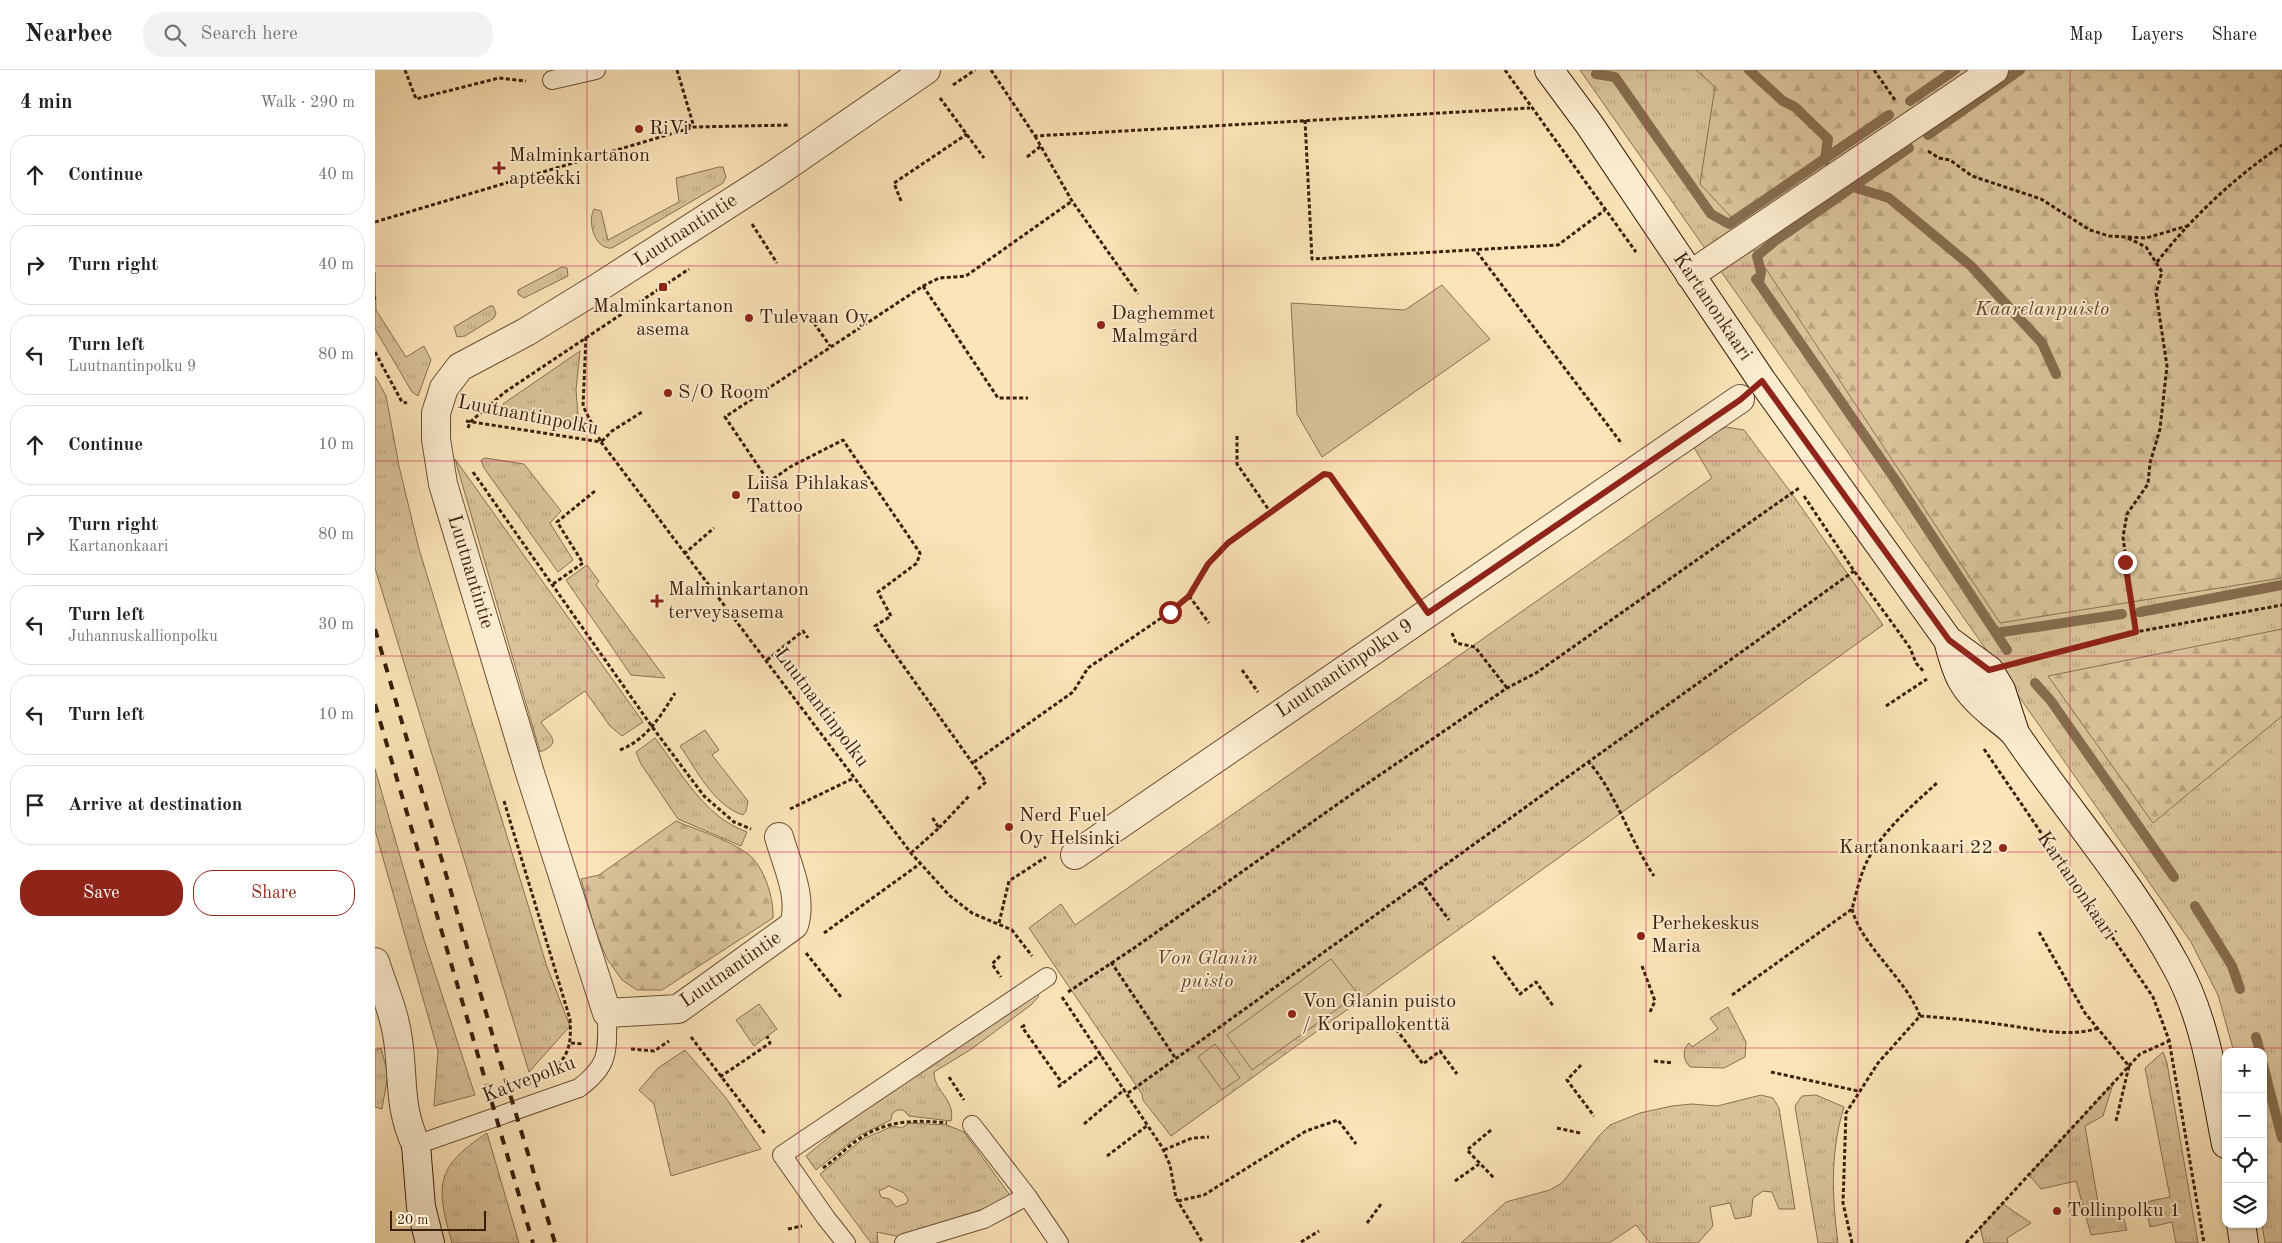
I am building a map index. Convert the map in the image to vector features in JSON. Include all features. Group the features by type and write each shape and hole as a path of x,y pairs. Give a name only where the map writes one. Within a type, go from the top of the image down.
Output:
{"street":[{"name":"Luutnantintie","path":"773,825 796,895 799,912 794,925 678,1009 607,1013 529,770 443,484 436,439 436,413 444,388 460,367 526,332 597,289 775,174 926,70"},
{"name":"Kartanonkaari","path":"1549,70 1589,124 1762,381 1949,640 1989,670 2001,690 2015,733"},
{"path":"1690,275 1994,70"},
{"name":"Luutnantinpolku 9","path":"1075,855 1740,400"},
{"name":"Kartanonkaari","path":"1949,640 1956,672 1965,686 1981,704 2015,733 2142,911 2177,967 2202,1029 2225,1138"},
{"path":"375,962 398,1038 403,1108 406,1123 416,1145 421,1207 430,1243"},
{"path":"2242,1228 2244,1243"}],"lane":[{"path":"552,80 596,70"},
{"path":"1740,400 1762,381"},
{"path":"846,1243 782,1155 1047,977"},
{"name":"Katvepolku","path":"416,1145 579,1088 597,1074 603,1064 607,1046 607,1013"},
{"path":"972,1125 1027,1196 1059,1243"},
{"path":"903,1243 984,1219 1027,1196"}],"path":[{"path":"405,70 416,99 499,78 545,82 552,80"},
{"path":"677,70 694,127"},
{"path":"991,70 1035,136 1072,201 1138,294"},
{"path":"1505,70 1637,255"},
{"path":"1874,70 1917,139 1927,150 1939,158 1951,160 1972,176 2041,199 2090,230 2109,236 2146,238 2187,226"},
{"path":"938,96 984,158"},
{"path":"1035,136 1531,108"},
{"path":"675,120 694,127"},
{"path":"1305,120 1312,259 1558,245 1605,210"},
{"path":"375,222 694,127 788,125 796,123"},
{"path":"901,201 894,182 967,134"},
{"path":"2157,262 2187,226 2247,170 2282,145"},
{"path":"1027,157 1041,146"},
{"path":"978,789 986,782 974,762 875,626 891,616 878,592 917,563 920,553 843,440 790,467 769,482 725,417 923,286 939,278 966,276 1072,201"},
{"path":"752,224 777,263"},
{"path":"2129,238 2146,247 2162,272 2156,293 2167,366 2159,435 2150,463 2148,484 2127,514 2123,537 2136,632"},
{"path":"1477,251 1623,445"},
{"path":"923,286 998,398 1028,398"},
{"path":"814,323 830,346"},
{"path":"586,336 583,406 601,442 612,432 642,412"},
{"name":"Luutnantinpolku","path":"375,352 402,402 436,413 478,423 601,442 911,853 921,863"},
{"path":"1237,436 1237,464 1271,513"},
{"path":"472,469 653,728 704,796 719,811 734,822 749,829 773,825 854,778"},
{"path":"974,762 1073,692 1088,668 1170,612 1189,596 1208,564 1228,543 1324,474 1330,475 1434,609 1456,643 1475,647 1507,688"},
{"path":"1061,996 1507,688 1536,673 1799,488"},
{"path":"553,584 583,563 557,522 595,491"},
{"path":"684,554 714,528"},
{"path":"1203,1243 1178,1201 1170,1165 1164,1150 1128,1093 1588,761 1854,572 1899,632 1916,662 1930,678 1924,680 1886,706"},
{"path":"1189,596 1209,623"},
{"path":"1989,670 2136,632 2282,605"},
{"path":"767,660 803,631 808,638"},
{"path":"620,750 630,746 653,728 675,693"},
{"name":"Kartanonkaari","path":"1983,748 2153,997 2169,1040 2204,1243"},
{"path":"1588,761 1603,780 1641,857 1654,876"},
{"path":"1920,1016 1904,986 1856,923 1852,910 1859,882 1871,854 1897,820 1938,782"},
{"path":"911,853 939,828 969,796"},
{"path":"932,817 939,828"},
{"path":"1421,882 1449,920"},
{"path":"1732,995 1852,910"},
{"path":"2039,932 2085,1013 2129,1066"},
{"path":"807,954 841,996"},
{"path":"1493,956 1520,994 1536,982 1554,1007"},
{"path":"1111,962 1176,1059"},
{"path":"1642,966 1655,1001 1650,1012"},
{"path":"1920,1016 1957,1018 2059,1032 2084,1033 2098,1028"},
{"path":"1852,1243 1843,1203 1846,1112 1878,1063 1920,1016"},
{"path":"1392,1024 1423,1064 1440,1051 1457,1074"},
{"path":"1022,1027 1062,1083"},
{"path":"686,1030 720,1077 782,1155"},
{"path":"720,1077 770,1043 767,1036"},
{"path":"1966,1243 2139,1054 2169,1040"},
{"path":"1058,1086 1101,1054"},
{"path":"1654,1061 1673,1063"},
{"path":"1581,1065 1567,1080 1594,1116"},
{"path":"2117,1120 2129,1066"},
{"path":"1771,1072 1858,1091"},
{"path":"1084,1124 1125,1089"},
{"path":"802,1183 860,1138 887,1124 919,1120 972,1125"},
{"path":"1178,1201 1204,1195 1306,1131 1323,1124 1338,1120 1356,1144"},
{"path":"1107,1156 1148,1125"},
{"path":"1557,1128 1580,1133"},
{"path":"1491,1130 1467,1150 1494,1178"},
{"path":"1164,1150 1192,1138 1209,1137"},
{"path":"1455,1181 1479,1164"},
{"path":"1367,1223 1381,1204"},
{"path":"787,1229 798,1227"},
{"path":"1301,1242 1319,1231"}],"green space":[{"name":"Kaarelanpuisto","path":"1580,70 2282,70 2282,1243 2265,1243 2263,1228 2267,1228 2267,1048 2233,1048 2218,995 2191,942"},
{"name":"Kaarelanpuisto","path":"1696,70 2282,70 2282,578 2000,623 1733,219 1700,184 1715,87"},
{"path":"723,167 726,177 723,183 612,248 601,245 597,240 591,221 594,209 601,211 608,240 679,202 676,178"},
{"path":"562,267 567,268 568,276 524,298 518,294 518,290"},
{"path":"375,272 376,310 406,357 424,346 431,360 418,396 412,392 375,329"},
{"path":"1442,285 1490,339 1322,457 1297,414 1291,303 1405,310"},
{"path":"493,306 496,313 494,318 465,336 457,337 454,327"},
{"path":"580,351 576,390 579,427 576,430 504,417 503,404"},
{"path":"375,376 386,396 399,466 419,549 547,967 570,1026 529,1072 375,568"},
{"name":"Von Glanin puisto","path":"1726,427 1744,430 1795,498 1883,625 1171,1136 1143,1100 1142,1094 1029,928 1061,904 1075,925 1712,478 1692,444"},
{"path":"485,458 524,464 561,511 550,523 573,560 558,572 484,468 481,460"},
{"path":"455,459 643,722 622,736 610,726 585,691 541,722 551,735 553,742 547,749 540,752"},
{"path":"587,565 599,581 596,585 665,678 631,675 566,580"},
{"path":"2282,629 2282,716 2153,823 2048,676"},
{"path":"705,730 719,750 712,755 748,801 743,815 723,804 699,776 680,746"},
{"path":"655,738 684,779 706,805 718,816 747,832 741,846 678,819 641,764 636,752"},
{"path":"375,769 425,943 475,1095 434,1106 438,1051 375,830"},
{"path":"676,821 732,844 754,859 763,874 770,892 773,918 662,990 637,990 622,980 607,959 595,930 581,879 599,875"},
{"name":"Von Glanin puisto / Koripallokenttä","path":"1331,959 1358,994 1252,1070 1227,1035"},
{"path":"1036,992 1039,996 1031,1005 970,1050 934,1072 937,1085 948,1101 952,1113 951,1121 909,1116 903,1110 897,1110 892,1114 891,1120 858,1136 816,1170 806,1156 850,1120 924,1068 929,1068"},
{"path":"759,1004 777,1029 754,1046 736,1020"},
{"path":"1728,1007 1746,1042 1745,1057 1724,1068 1690,1067 1684,1055 1685,1049 1689,1043 1692,1047 1718,1029 1710,1018"},
{"path":"1215,1044 1240,1078 1222,1090 1198,1057"},
{"path":"381,1048 388,1075 382,1109 375,1107 375,1050"},
{"path":"685,1050 726,1098 761,1149 671,1176 654,1104 639,1090 658,1068"},
{"path":"2163,1052 2167,1063 2198,1243 2176,1243 2172,1222 2150,1227 2145,1202 2170,1197 2145,1068"},
{"path":"2113,1084 2103,1116 2085,1126 2100,1214 2122,1212 2127,1230 2091,1235 2076,1181 2041,1189 2029,1175"},
{"path":"1761,1095 1773,1098 1779,1108 1795,1209 1779,1209 1772,1192 1763,1191 1753,1198 1751,1216 1735,1219 1730,1203 1710,1207 1713,1226 1698,1243 1650,1243 1636,1225 1609,1243 1461,1243 1506,1202 1550,1190 1562,1183 1610,1125 1640,1113 1672,1106 1691,1104 1717,1106"},
{"path":"1816,1095 1844,1107 1836,1141 1833,1175 1838,1243 1818,1243 1795,1106 1802,1096"},
{"path":"909,1123 947,1125 964,1132 1012,1198 905,1238 877,1232 878,1243 871,1243 820,1174 863,1139 893,1126 902,1128","holes":["889,1186 904,1193 908,1199 907,1203 896,1207 890,1199 881,1197 879,1191"]},
{"path":"487,1133 519,1243 452,1243 443,1207 442,1192 444,1180 448,1168 457,1157"},
{"path":"2003,1204 2031,1223 2007,1238 2008,1243 1984,1243 1980,1228"}],"waterway":[{"path":"1749,70 1783,101 1795,107 1828,139 1825,160"},
{"path":"1910,101 1955,70"},
{"path":"1928,135 2020,70"},
{"path":"1596,74 1615,77 1711,214 1729,224 1889,115"},
{"path":"1759,282 1761,272 1757,256 1775,241 1909,148"},
{"path":"1853,187 1889,198 1971,266 2042,343 2056,374"},
{"path":"1756,279 1894,478 2007,650"},
{"path":"2140,612 2282,585"},
{"path":"1996,633 2122,614"},
{"path":"2035,683 2051,701 2174,877"},
{"path":"2195,906 2232,966 2240,989"},
{"path":"2256,1037 2259,1048"},
{"path":"2267,1080 2282,1138"}],"railway":[{"path":"375,629 500,1061 555,1243"},
{"path":"375,704 533,1243"}],"place":[{"name":"RiVi","path":"639,129"},
{"name":"Malminkartanon apteekki","path":"499,168"},
{"name":"Malminkartanon asema","path":"663,287"},
{"name":"Tulevaan Oy","path":"749,318"},
{"name":"Daghemmet Malmgård","path":"1101,325"},
{"name":"S/O Room","path":"668,393"},
{"name":"Liisa Pihlakas Tattoo","path":"736,495"},
{"name":"Malminkartanon terveysasema","path":"657,601"},
{"name":"Nerd Fuel Oy Helsinki","path":"1009,827"},
{"name":"Kartanonkaari 22","path":"2003,848"},
{"name":"Perhekeskus Maria","path":"1641,936"},
{"name":"Von Glanin puisto / Koripallokenttä","path":"1292,1014"},
{"name":"Tollinpolku 1","path":"2057,1211"}],"route":[{"path":"1170,612 1189,596 1208,564 1228,543 1324,474 1330,475 1418,603 1428,613 1740,400 1762,381 1949,640 1989,670 2136,632 2125,562"}]}
